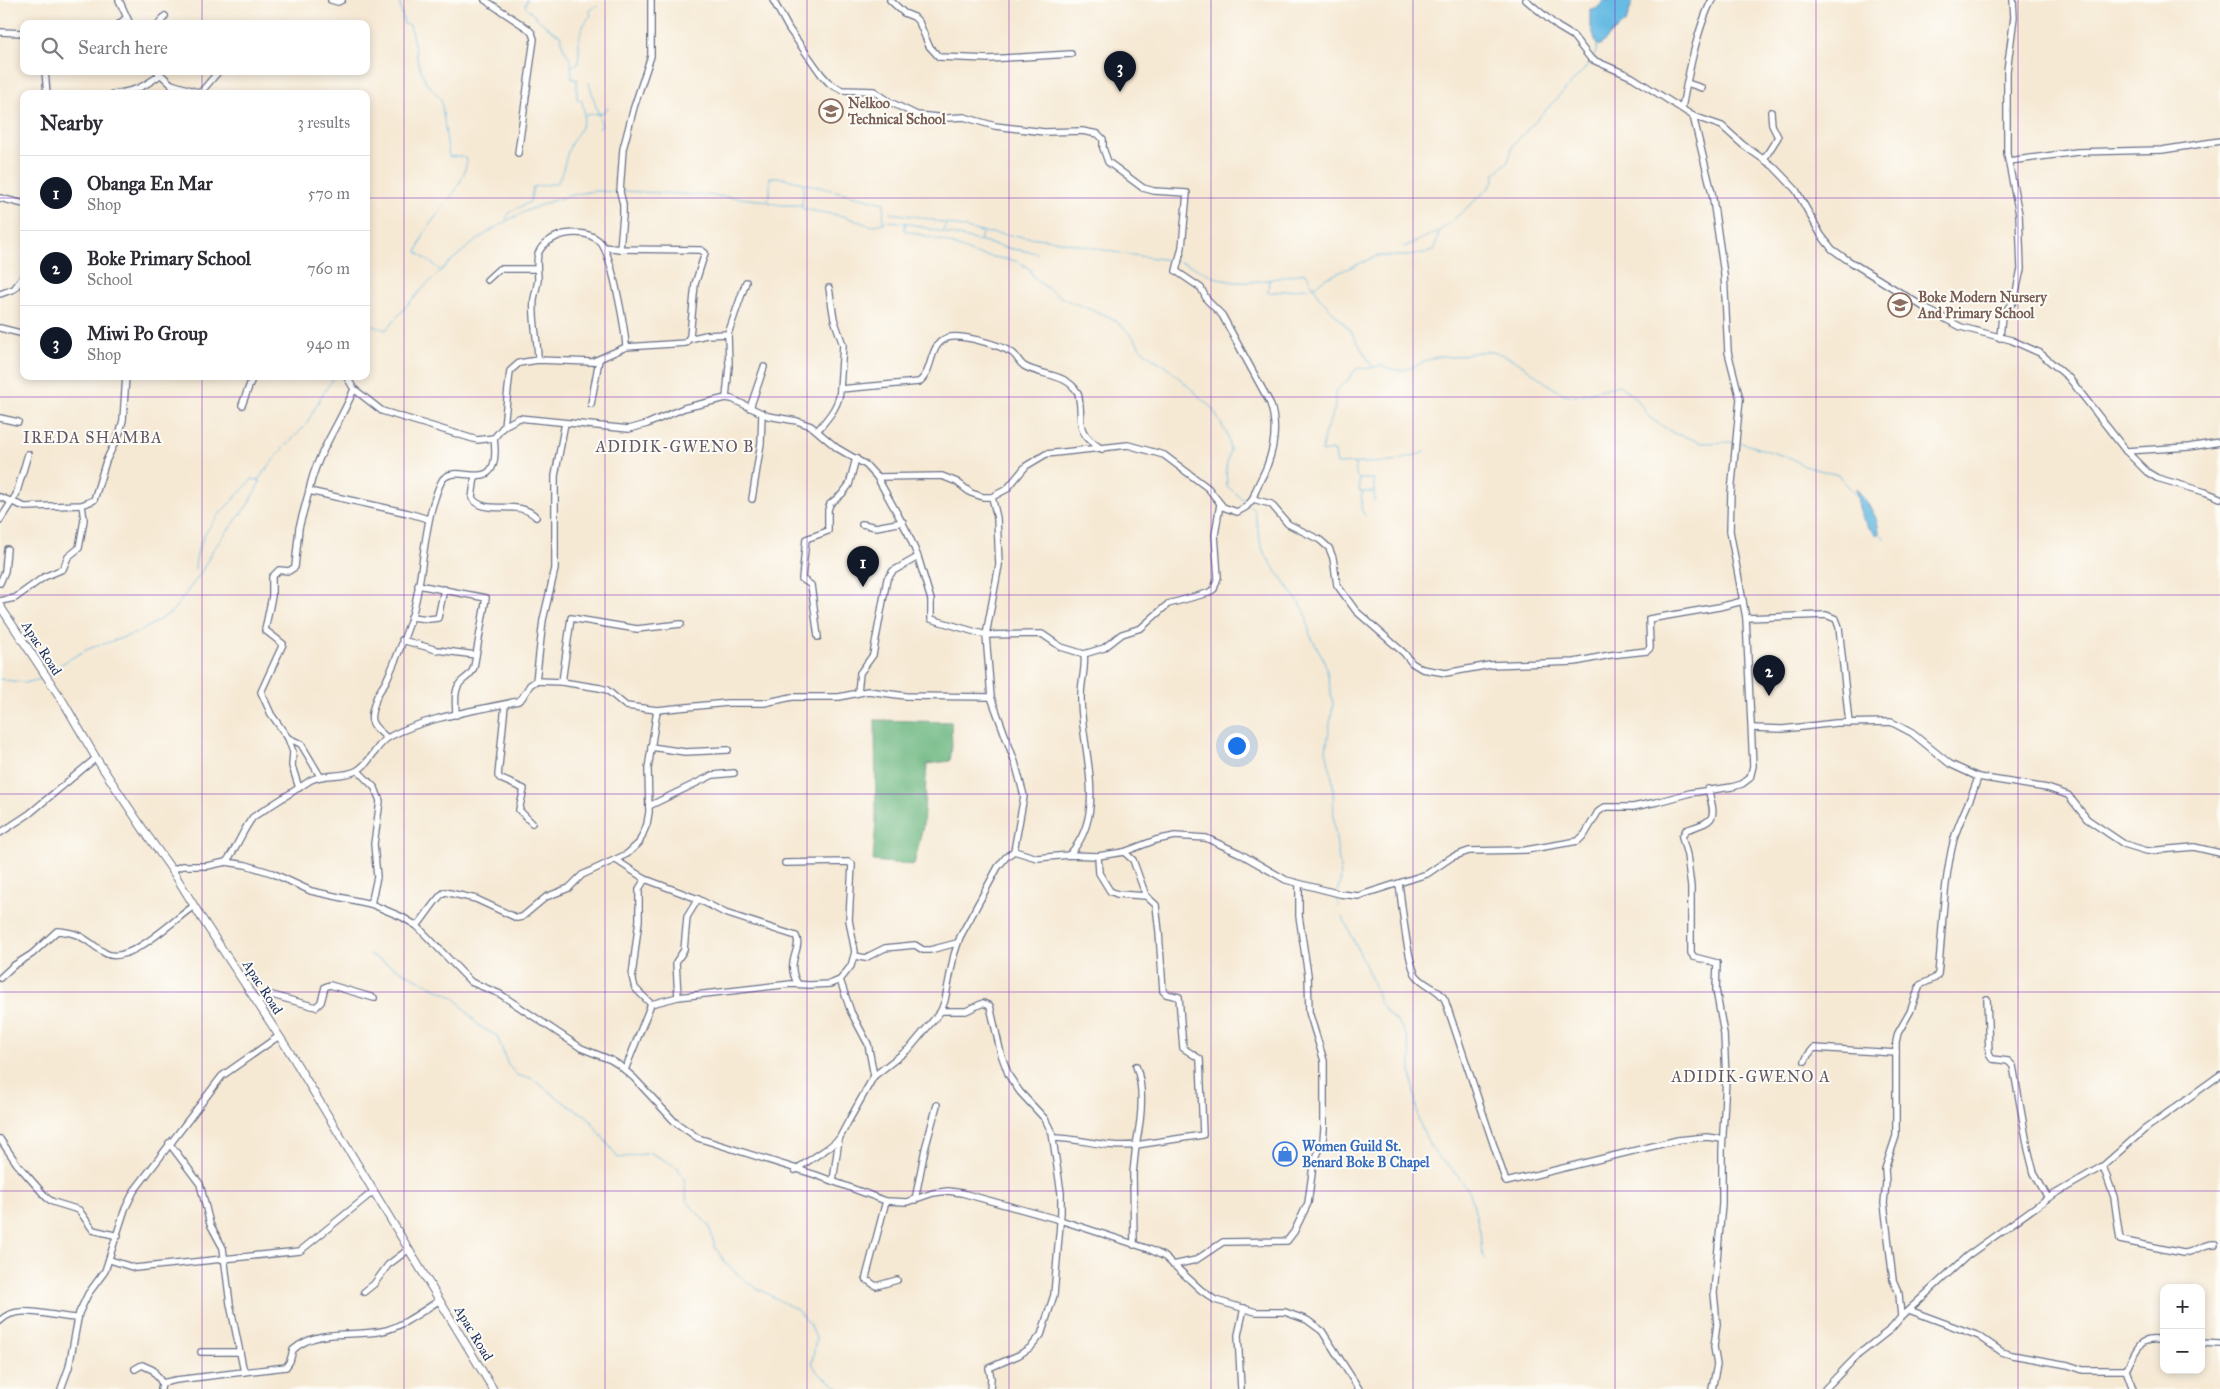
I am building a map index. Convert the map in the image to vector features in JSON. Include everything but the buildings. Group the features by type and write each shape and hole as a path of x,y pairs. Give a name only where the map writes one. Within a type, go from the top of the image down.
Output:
{"main road":[{"name":"Apac Road","path":"0,606 64,703 96,758 172,870 279,1036 493,1389"}],"street":[{"path":"118,0 126,18 124,20"},
{"path":"331,0 338,2 342,0"},
{"path":"485,0 526,28 532,33 534,39 518,153"},
{"path":"620,250 624,204 620,192 623,149 650,56 650,0"},
{"path":"773,0 789,29 821,74 836,88 848,91 874,91 890,102 918,115 964,117 995,126 1044,132 1082,131 1098,134 1103,139 1103,148 1108,162 1143,188 1154,191 1188,194 1182,246 1176,272 1200,288 1207,300 1225,320 1270,403 1274,418 1272,450 1267,467 1257,485 1253,499 1246,507 1237,512 1220,504 1208,488 1164,454 1131,445 1102,449 1072,450 1042,456 1026,466 1008,489 992,497 983,497 972,493 957,482 942,476 877,477"},
{"path":"890,0 904,13 914,17 919,22 928,46 940,56 989,60 1071,54"},
{"path":"1526,0 1558,27 1573,36 1591,59 1632,77 1693,116 1722,126 1743,145 1764,159 1788,179 1821,235 1832,249 1876,279 1930,311 1961,326 2031,348 2056,366 2074,384 2126,451 2147,472 2157,478 2220,498"},
{"path":"1682,108 1705,18 1712,0"},
{"path":"2000,338 2002,314 2014,301 2021,269 2019,214 2009,161 2007,71 2014,17 2013,0"},
{"path":"162,20 165,16"},
{"path":"0,32 20,33"},
{"path":"45,75 47,90"},
{"path":"136,90 148,84 156,75"},
{"path":"160,75 171,84 174,90"},
{"path":"204,90 216,75"},
{"path":"1687,83 1702,88"},
{"path":"171,84 192,90"},
{"path":"1764,159 1778,137 1772,125 1771,112"},
{"path":"1014,851 1037,858 1069,855 1098,856 1124,852 1150,841 1175,836 1206,838 1239,853 1279,877 1350,897 1399,884 1427,874 1452,856 1469,851 1526,850 1578,841 1585,834 1598,812 1605,807 1633,807 1708,789 1732,787 1742,784 1750,778 1752,766 1752,728 1746,618 1735,568 1730,531 1731,493 1740,400 1728,352 1726,294 1712,193 1693,116"},
{"path":"2009,161 2077,152 2162,150 2220,141"},
{"path":"0,198 20,203"},
{"path":"538,360 534,305 538,284 537,269 540,251 547,243 560,235 574,233 587,235 596,239 604,247 623,316 626,347"},
{"path":"604,247 620,250 704,251 705,257 695,284 689,339"},
{"path":"487,280 499,269 537,269"},
{"path":"0,294 14,289 20,281"},
{"path":"726,398 729,366 728,334 746,282"},
{"path":"818,430 827,420 838,401 840,389 843,346 834,319 829,288"},
{"path":"0,328 20,333"},
{"path":"504,426 510,371 519,363 538,360 588,362 599,360 626,347 686,343 689,339 706,335 728,334"},
{"path":"840,389 919,382 925,376 932,354 943,340 955,336 969,338 1011,352 1024,366 1053,375 1074,387 1079,397 1079,418 1082,429 1088,438 1102,449"},
{"path":"591,404 599,360"},
{"path":"750,408 764,367"},
{"path":"0,498 25,507 82,505 94,500 106,461 120,432 123,420 126,380"},
{"path":"242,405 251,380"},
{"path":"348,380 354,389 382,411 477,440 494,438"},
{"path":"299,788 292,766 293,752 288,738 271,714 262,694 282,644 282,641 265,630 272,596 274,574 279,570 289,570 295,567 299,528 317,461 336,429 354,389"},
{"path":"387,738 375,728 371,718 377,696 387,680 411,617 428,519 443,480 452,474 475,476 484,475 490,470 494,457 494,438 504,426 514,419 523,417 629,429 647,424 684,408 726,398 774,417 802,422 818,430 837,448 866,464 877,477 902,522 918,557 931,600 931,619 986,635 1042,634 1061,647 1084,654 1099,650 1122,634 1141,628 1168,604 1208,593 1214,589 1218,581 1215,534 1220,504"},
{"path":"752,499 761,443 762,413"},
{"path":"0,418 18,422"},
{"path":"536,681 543,620 555,569 555,476 565,423"},
{"path":"2126,451 2189,447 2220,442"},
{"path":"0,520 12,503 28,454"},
{"path":"818,637 811,585 802,579 805,543 810,537 828,531 828,510 830,504 849,485 856,458"},
{"path":"475,476 472,498 476,503 484,506 520,509 532,512 536,517"},
{"path":"309,491 408,512 428,519"},
{"path":"833,1181 839,1139 874,1076 910,1048 941,1011 957,943 992,876 1004,859 1014,851 1024,796 1015,762 991,697 986,635 999,565 997,518 992,497"},
{"path":"1253,499 1274,505 1288,524 1317,539 1329,548 1333,558 1337,585 1356,611 1404,653 1412,663 1431,672 1452,673 1490,665 1519,666 1545,662 1576,662 1610,655 1647,651 1650,648 1649,619 1743,601"},
{"path":"0,602 14,598 44,577 62,569 68,557 79,548 84,520 82,505"},
{"path":"862,524 876,527 902,522"},
{"path":"0,583 5,570 7,549"},
{"path":"858,692 860,673 873,655 887,579 893,571 918,557"},
{"path":"418,585 486,598 471,676 460,683 457,689 456,715"},
{"path":"411,617 438,618 444,589"},
{"path":"1746,618 1830,615 1836,619 1839,627 1848,723"},
{"path":"562,682 571,618 637,629 681,624"},
{"path":"402,640 437,650 476,654"},
{"path":"1069,855 1084,834 1091,797 1080,696 1084,654"},
{"path":"226,862 235,850 253,817 299,788 320,776 344,775 358,771 387,738 412,726 520,700 530,685 536,681 562,682 605,689 626,706 657,710 727,703 764,703 792,697 839,697 858,692 872,691 906,696 991,697"},
{"path":"505,705 498,776 524,789 519,810 532,822"},
{"path":"418,926 440,894 445,892 476,899 517,918 522,917 546,896 569,888 582,875 630,852 639,843 647,824 649,806 648,779 657,710"},
{"path":"1752,728 1783,729 1883,722 1896,724 1912,733 1950,764 1978,777 2047,788 2068,795 2087,819 2124,844 2147,851 2194,847 2220,853"},
{"path":"288,738 301,744 320,776"},
{"path":"651,747 690,752 728,750"},
{"path":"0,833 29,814 96,758"},
{"path":"358,771 375,788 380,801 374,838 377,877 371,904"},
{"path":"649,806 713,775 734,773"},
{"path":"1901,1317 1900,1299 1893,1280 1884,1202 1885,1169 1896,1136 1896,1053 1898,1033 1910,1012 1920,985 1935,978 1938,974 1948,875 1954,839 1961,819 1972,798 1978,777"},
{"path":"1708,789 1713,807 1711,818 1704,825 1686,830 1682,834 1682,840 1687,855 1691,887 1692,956 1717,963 1716,990 1726,1049 1725,1106 1722,1139 1722,1204 1714,1293 1717,1324 1714,1348 1717,1365 1712,1389"},
{"path":"1053,1138 1116,1146 1136,1145 1203,1135 1200,1060 1198,1056 1183,1048 1179,997 1166,994 1163,991 1160,932 1156,905 1146,896 1136,866 1124,852"},
{"path":"1098,856 1099,872 1110,891 1117,894 1146,896"},
{"path":"616,860 645,879 726,912 796,936 798,941 791,967 798,984"},
{"path":"172,870 182,866 207,866 226,862 246,865 272,873 311,891 371,904 388,910 418,926 471,982 500,994 580,1048 611,1060 625,1070 685,1131 709,1143 833,1181 886,1201 898,1203 915,1200 933,1193 948,1191 962,1193 1060,1220 1155,1252 1173,1264 1201,1290 1215,1300 1260,1312 1285,1312 1314,1323 1322,1331 1359,1389"},
{"path":"651,1004 678,997 798,984 820,985 840,980 847,972 855,956 849,920 852,864 848,862 785,863"},
{"path":"645,879 639,888 640,920 632,976 635,988 651,1004"},
{"path":"1173,1264 1196,1260 1223,1242 1287,1240 1294,1232 1308,1203 1313,1166 1323,1140 1325,1071 1324,1061 1309,1012 1308,975 1299,916 1300,884"},
{"path":"1399,884 1411,966 1423,982 1440,992 1445,1000 1506,1182 1678,1140 1707,1137 1722,1139"},
{"path":"678,997 676,962 684,950 687,917 698,899"},
{"path":"0,978 13,966 32,954 57,931 79,934 106,953 116,955 146,944 179,915 194,906"},
{"path":"855,956 865,958 885,948 915,945 923,950 930,950 957,943"},
{"path":"840,980 851,1012 868,1044 874,1076"},
{"path":"257,1002 272,995 316,1007 321,1002 324,987 330,985 374,998"},
{"path":"1986,999 1989,1054 1992,1059 2008,1061 2013,1066 2034,1173 2048,1198"},
{"path":"941,1011 966,1011 983,1003 988,1004 1001,1054 1009,1076 1020,1092 1045,1119 1053,1138 1061,1194 1054,1294 1046,1325 1041,1335 1031,1347 1007,1361 989,1368 991,1378 990,1389"},
{"path":"625,1070 651,1004"},
{"path":"61,1389 69,1367 78,1318 88,1294 110,1260 130,1199 169,1143 225,1073 279,1036"},
{"path":"1805,1061 1814,1048 1896,1053"},
{"path":"1134,1245 1133,1174 1140,1109 1139,1077 1136,1066"},
{"path":"1824,1389 1859,1354 1891,1329 1901,1317 1966,1256 2048,1198 2103,1166 2146,1129 2220,1075"},
{"path":"915,1200 925,1149 937,1105"},
{"path":"0,1139 17,1164 47,1198 53,1202 79,1210 94,1230 118,1236"},
{"path":"795,1170 839,1139"},
{"path":"169,1143 200,1184 210,1224 219,1238 226,1257 230,1304 244,1372"},
{"path":"2103,1166 2114,1197 2120,1240 2183,1254 2193,1252 2206,1244 2215,1244"},
{"path":"110,1260 135,1268 304,1249 321,1236 336,1220 374,1191"},
{"path":"886,1201 866,1276 867,1280 876,1286 897,1280"},
{"path":"364,1292 374,1284 388,1265 409,1249"},
{"path":"135,1369 142,1365 149,1367 161,1386 286,1367 290,1362 293,1350 304,1342 331,1335 384,1331 395,1327 440,1300"},
{"path":"1241,1389 1238,1335 1244,1308"},
{"path":"1909,1310 1979,1336 2002,1352 2012,1355 2068,1365 2083,1370 2126,1370"},
{"path":"0,1321 5,1315 24,1311 78,1318"},
{"path":"2126,1370 2142,1343 2151,1338 2160,1340"},
{"path":"2205,1343 2220,1344"},
{"path":"201,1352 240,1352"},
{"path":"2126,1370 2133,1389"}],"green space":[{"path":"875,720 951,722 952,746 950,761 927,764 923,826 914,865 873,861 876,821"}],"water":[{"path":"1605,0 1633,0 1626,22 1614,31 1601,45 1597,45 1590,24 1590,9 1596,9"},
{"path":"1856,488 1871,509 1876,520 1879,532 1877,535 1867,526 1861,514"}],"waterway":[{"path":"399,0 404,24 410,25 418,63 426,82 441,99 449,157 460,156 467,159 462,179 426,230 417,252 440,270"},
{"path":"506,219 510,212 530,202 533,187 557,183 570,146 580,128 584,115 582,101 577,99 577,79 572,79 571,61 563,47 561,36 546,26 525,6 527,0"},
{"path":"573,66 578,63 581,33 591,15 589,10 597,6"},
{"path":"1593,59 1598,41"},
{"path":"1404,247 1439,231 1488,189 1494,180 1495,173 1508,162 1513,145 1591,62"},
{"path":"589,83 602,126 599,128"},
{"path":"586,115 602,113 608,108"},
{"path":"622,191 721,196 767,201 770,192 770,177 778,177 884,203 883,222"},
{"path":"768,202 780,205 802,205 804,183"},
{"path":"370,325 386,330 428,283 474,242 499,225 526,211 555,200 591,191 618,192"},
{"path":"802,205 803,209 843,216 871,226 889,221 906,223 1007,248 1037,253"},
{"path":"890,213 920,217 982,232 1054,240 1119,253 1176,261"},
{"path":"906,223 904,230 946,242 975,254 1017,261 1030,269 1033,277 1054,293 1066,300 1110,317 1122,326 1135,339 1140,348 1166,366 1212,408 1228,436 1230,450 1226,468 1227,486 1246,502"},
{"path":"943,232 946,224"},
{"path":"1269,280 1268,293 1314,287 1326,278 1377,256 1408,256 1434,251 1439,232"},
{"path":"980,241 982,233"},
{"path":"1180,262 1218,278 1234,282 1255,282 1306,273 1319,297 1350,330 1372,366"},
{"path":"1425,452 1393,462 1337,464 1335,452 1331,450 1322,452 1324,435 1335,408 1335,391 1348,380 1357,368 1366,369 1382,365 1399,370 1443,356 1450,357 1492,352 1521,364 1564,394 1575,396 1619,385 1636,398 1650,418 1675,434 1702,443 1734,442"},
{"path":"48,676 61,664 88,649 140,632 172,612 201,573 212,551 247,506 260,482 258,480 283,448 306,425 332,380"},
{"path":"1738,442 1791,458 1804,466 1838,475 1858,497"},
{"path":"1355,464 1356,475 1359,479 1359,490 1362,492 1361,508 1365,516"},
{"path":"195,569 201,542 207,531 252,479 257,480"},
{"path":"1360,479 1374,479 1374,501"},
{"path":"1363,492 1374,492"},
{"path":"1249,505 1254,509 1261,545 1265,555 1305,611 1310,635 1324,660 1328,676 1333,704 1326,750 1333,783 1334,824 1341,876 1338,892"},
{"path":"1879,532 1885,539"},
{"path":"0,679 25,683 45,678"},
{"path":"1337,896 1339,906"},
{"path":"1343,917 1372,980 1379,1002 1388,1014 1399,1023 1406,1035 1411,1055 1411,1071 1418,1119 1430,1146 1438,1158 1449,1165 1470,1192 1480,1231 1482,1253 1486,1260"},
{"path":"370,955 455,998 479,1026 497,1036 508,1065 518,1076 531,1078 569,1106 587,1116 618,1158 651,1153 677,1167 684,1179 687,1201 709,1226 715,1247 727,1265 748,1283 797,1310 810,1324 816,1338 812,1363 818,1373 841,1389"}],"place":[{"name":"Miwi Po Group","path":"1120,92"},
{"name":"Nelkoo Technical School","path":"831,111"},
{"name":"Boke Modern Nursery And Primary School","path":"1900,305"},
{"name":"Obanga En Mar","path":"863,587"},
{"name":"Boke Primary School","path":"1769,696"},
{"name":"Women Guild St. Benard Boke B Chapel","path":"1285,1154"}],"district":[{"name":"IREDA SHAMBA","path":"93,437"},
{"name":"ADIDIK-GWENO B","path":"675,446"},
{"name":"ADIDIK-GWENO A","path":"1751,1076"}]}
